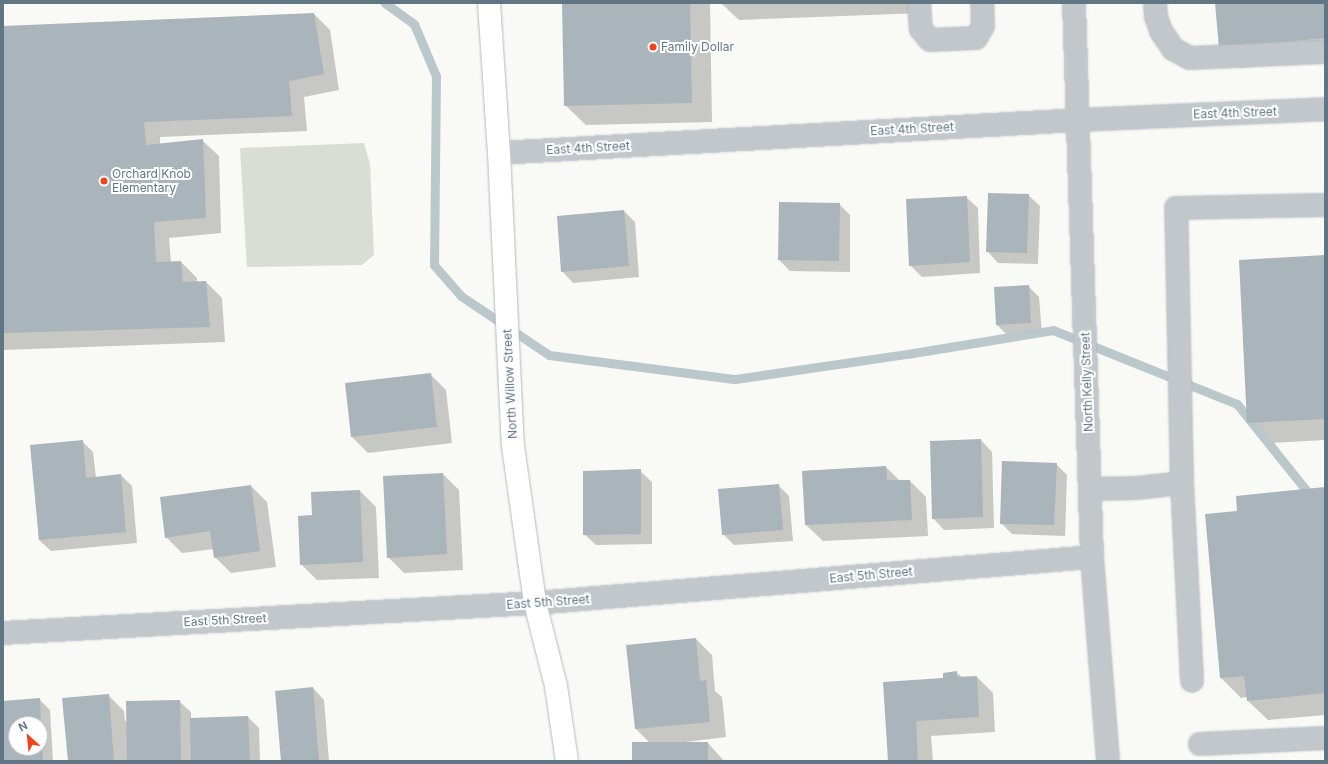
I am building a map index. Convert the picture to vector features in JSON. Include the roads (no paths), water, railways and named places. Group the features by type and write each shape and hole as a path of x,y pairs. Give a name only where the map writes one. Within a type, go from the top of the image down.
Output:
{"main road":[{"name":"North Willow Street","path":"489,3 499,153 513,446 536,603 556,686 567,761"}],"street":[{"path":"919,3 921,29 930,40 976,38 983,26 982,3"},
{"name":"North Kelly Street","path":"1074,3 1092,557 1108,761"},
{"path":"1155,3 1156,17 1161,31 1173,49 1190,58 1325,52"},
{"name":"East 4th Street","path":"499,153 1078,120 1325,109"},
{"path":"1192,681 1182,483 1176,208 1325,205"},
{"path":"1090,489 1137,488 1182,483"},
{"name":"East 5th Street","path":"3,633 536,603 1092,557"},
{"path":"1200,744 1325,738"}],"waterway":[{"path":"385,3 414,24 436,76 434,265 461,296 549,355 735,379 907,354 1053,330 1237,404 1325,514"}],"place":[{"name":"Family Dollar","path":"653,47"},
{"name":"Orchard Knob Elementary","path":"104,181"}]}
